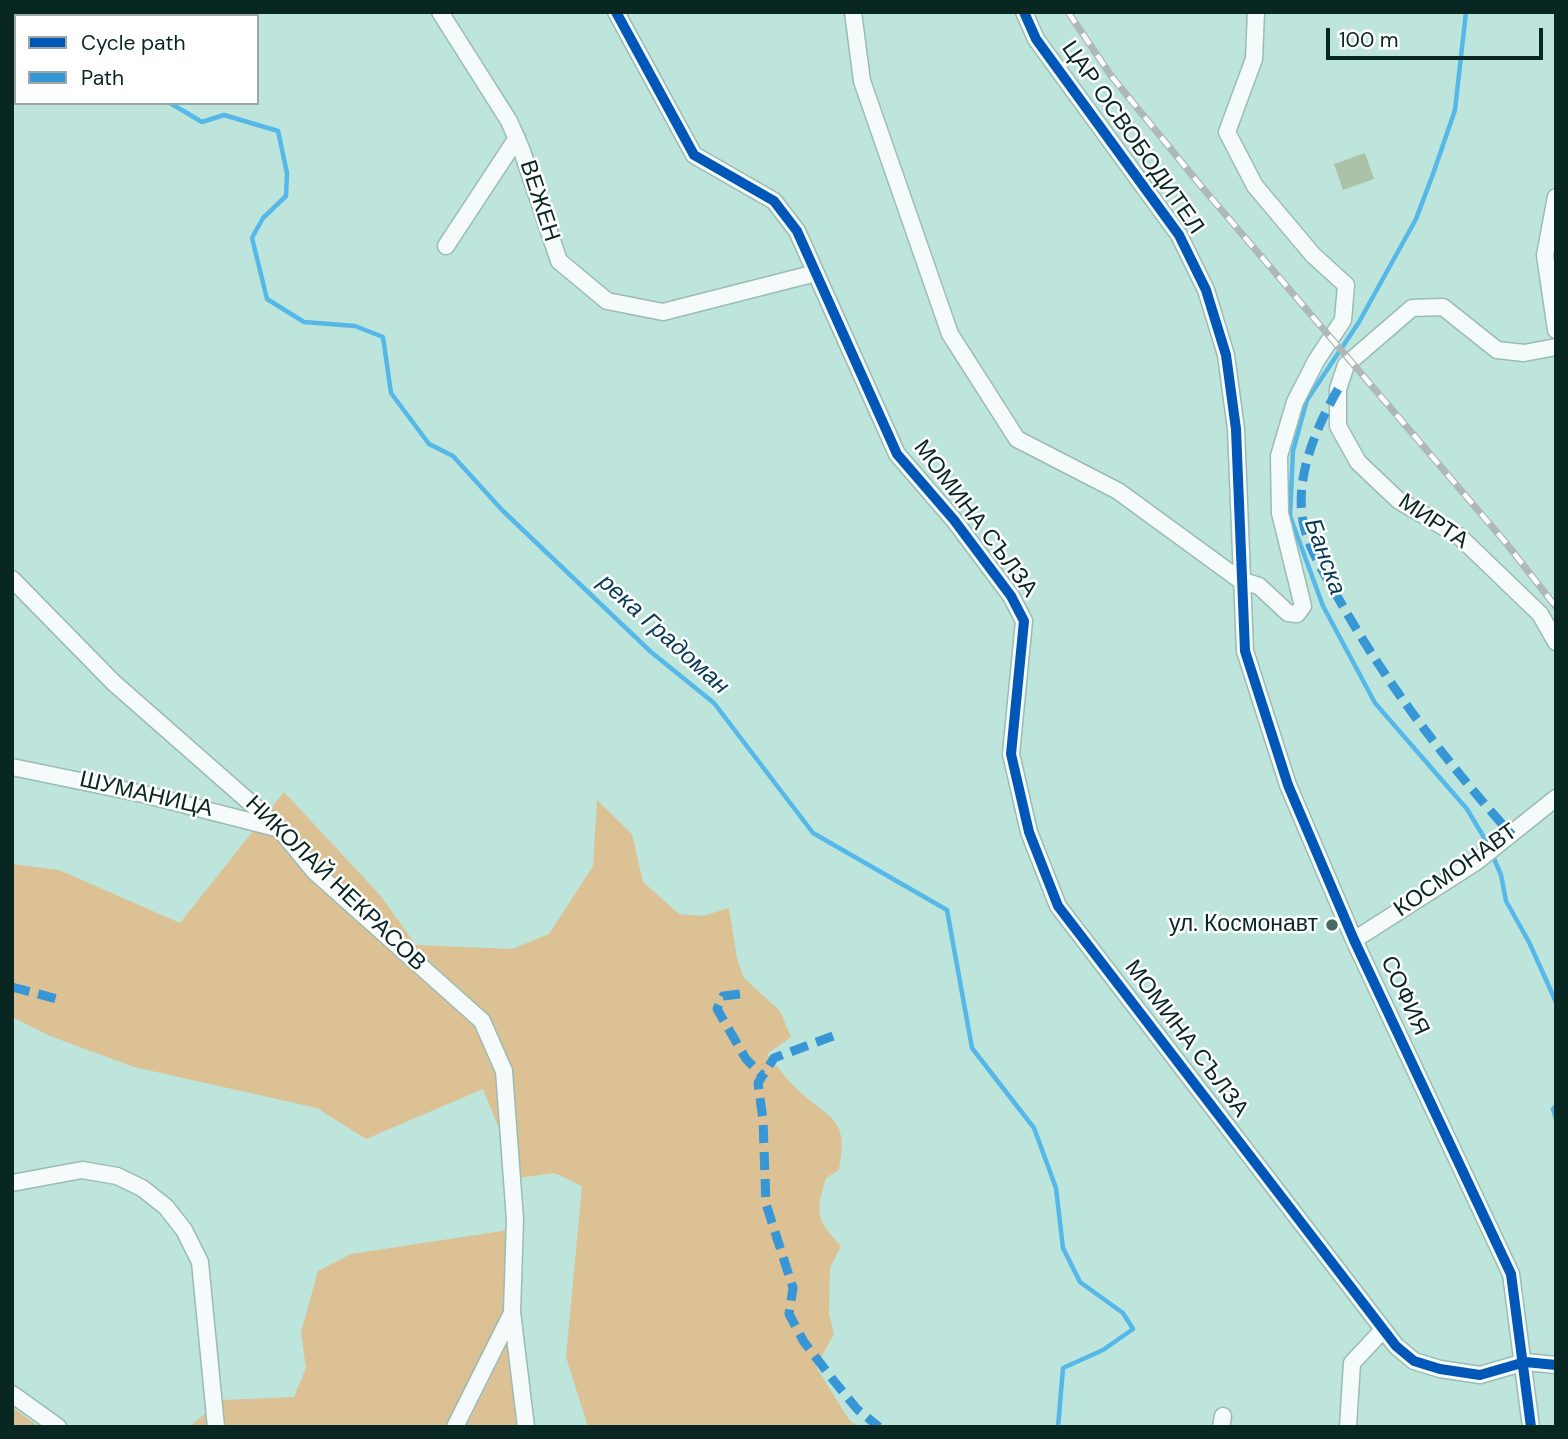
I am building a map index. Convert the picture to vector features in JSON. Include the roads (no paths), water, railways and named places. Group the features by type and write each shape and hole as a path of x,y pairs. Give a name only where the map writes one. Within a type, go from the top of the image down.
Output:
{"street":[{"name":"ВЕЖЕН","path":"440,12 517,138 559,261 607,301 663,312 816,273"},
{"name":"МОМИНА СЪЛЗА","path":"617,12 694,155 774,201 797,231 897,454 954,520 1011,596 1024,621 1011,754 1028,832 1058,906 1383,1329 1414,1362 1480,1375 1525,1362"},
{"path":"853,12 862,81 950,334 1017,439 1118,491 1240,580 1259,586 1288,613 1297,614 1303,606 1280,513 1279,456 1295,402 1315,361 1343,320 1346,285 1313,255 1255,186 1227,132 1254,59 1256,12"},
{"name":"ЦАР ОСВОБОДИТЕЛ","path":"1024,12 1036,39 1179,235 1206,290 1226,355 1236,429 1240,580"},
{"path":"446,246 517,138"},
{"path":"1556,197 1545,255 1556,330"},
{"name":"МИРТА","path":"1556,347 1524,352 1497,350 1443,307 1412,308 1346,365 1338,389 1338,426 1358,462 1398,500 1459,536 1540,614 1556,642"},
{"name":"НИКОЛАЙ НЕКРАСОВ","path":"12,579 114,683 279,828 314,871 482,1021 505,1071 515,1220 512,1312 526,1427"},
{"name":"СОФИЯ","path":"1240,580 1245,651 1288,785 1354,940 1511,1274 1525,1362 1531,1427"},
{"name":"ШУМАНИЦА","path":"12,766 143,793 279,828"},
{"name":"КОСМОНАВТ","path":"1354,940 1476,862 1556,798"},
{"path":"12,1182 82,1170 117,1176 142,1188 166,1207 184,1230 200,1262 216,1427"},
{"path":"455,1427 485,1373 512,1312"},
{"path":"1348,1427 1352,1363 1383,1329"},
{"path":"1525,1362 1556,1365"},
{"path":"12,1394 58,1427"}],"waterway":[{"name":"Банска","path":"1466,12 1455,110 1433,174 1416,219 1359,322 1307,400 1293,451 1290,516 1323,606 1375,703 1467,809 1489,846"},
{"name":"река Градоман","path":"173,105 202,122 224,115 278,131 287,173 286,196 263,218 252,238 267,299 304,322 355,326 383,337 391,393 429,444 453,456 502,510 651,652 714,703 813,833 947,910 972,1048 1034,1128 1056,1188 1063,1248 1080,1282 1123,1313 1133,1329 1103,1350 1063,1368 1058,1427"},
{"name":"Банска","path":"1492,854 1501,875 1506,901 1529,942 1556,1002"},
{"name":"Банска","path":"1556,1106 1553,1109 1556,1119"}],"railway":[{"path":"1068,12 1112,77 1201,186 1506,543 1556,607"}],"place":[{"name":"ул. Космонавт","path":"1332,925"}]}
